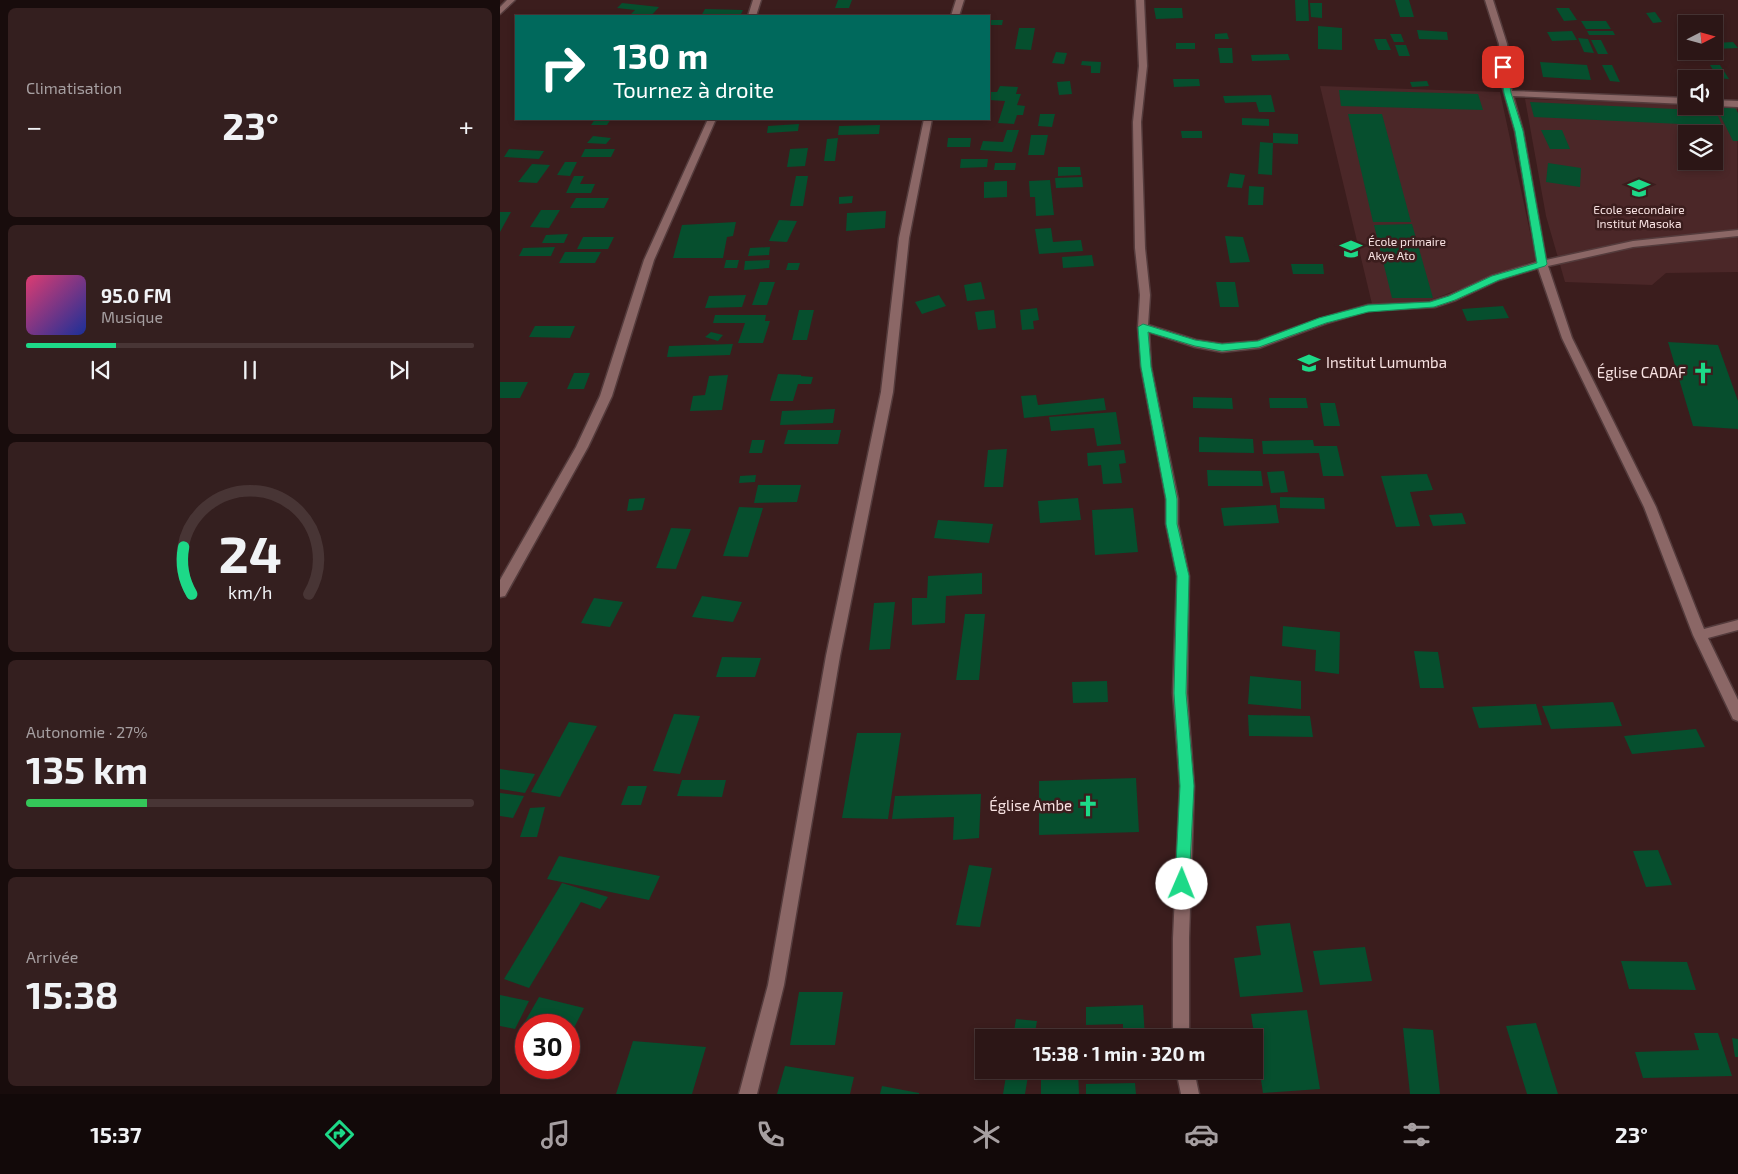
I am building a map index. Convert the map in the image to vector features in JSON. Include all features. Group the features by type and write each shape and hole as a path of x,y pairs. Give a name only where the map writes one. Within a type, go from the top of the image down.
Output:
{"street":[{"path":"500,12 511,0"},
{"path":"752,15 758,0"},
{"path":"955,15 960,0"},
{"path":"1140,0 1143,66 1137,122 1140,248 1145,295 1143,327 1146,367 1172,499 1172,524 1183,576 1180,693 1187,786 1181,938 1181,1029"},
{"path":"1489,0 1502,44 1504,78 1519,131 1542,264 1567,338 1650,507 1700,635 1738,715"},
{"path":"1508,93 1678,102"},
{"path":"1723,103 1738,104"},
{"path":"500,592 582,446 606,396 624,346 648,260 712,120"},
{"path":"748,1094 776,985 833,656 887,392 904,238 928,120"},
{"path":"1724,234 1738,244"},
{"path":"1143,327 1195,343 1222,348 1259,344 1323,321 1368,308 1431,305 1452,298 1496,278 1542,264 1633,244 1738,234"},
{"path":"1700,635 1738,625"},
{"path":"1187,1079 1190,1094"}],"shaded area":[{"path":"1320,86 1500,92 1536,260 1431,300 1372,304"},
{"name":"Ecole secondaire Institut Masoka","path":"1525,99 1678,104 1678,115 1723,115 1723,105 1737,105 1738,272 1666,273 1652,285 1565,282 1546,216"}],"building":[{"path":"838,0 852,0 849,8 835,8"},
{"path":"1295,0 1308,0 1309,21 1296,21"},
{"path":"1395,0 1409,0 1414,17 1400,17"},
{"path":"622,3 659,7 652,15 630,15 635,10 617,8"},
{"path":"1310,3 1322,3 1322,18 1311,17"},
{"path":"1154,8 1182,8 1183,18 1156,19"},
{"path":"1556,8 1569,8 1577,20 1564,21"},
{"path":"705,9 743,10 740,15 702,15"},
{"path":"1655,12 1662,22 1653,23 1646,13"},
{"path":"990,20 1003,20 1002,25 990,25"},
{"path":"1581,21 1606,21 1611,29 1586,29"},
{"path":"1318,26 1342,28 1342,50 1318,49"},
{"path":"1019,28 1035,28 1031,50 1015,49"},
{"path":"1417,30 1447,32 1448,40 1419,39"},
{"path":"1572,31 1577,40 1552,41 1547,32"},
{"path":"1587,31 1613,31 1615,35 1589,35"},
{"path":"1227,33 1229,39 1215,39 1215,34"},
{"path":"1390,34 1401,34 1404,42 1394,42"},
{"path":"1578,38 1588,39 1594,53 1584,52"},
{"path":"1374,39 1386,39 1391,50 1378,50"},
{"path":"1591,40 1601,40 1608,54 1598,54"},
{"path":"1733,42 1738,48 1723,49 1723,43"},
{"path":"1176,43 1195,43 1195,49 1176,49"},
{"path":"1395,45 1406,45 1410,56 1399,56"},
{"path":"1218,48 1232,48 1233,63 1220,63"},
{"path":"1056,52 1067,53 1064,64 1052,63"},
{"path":"1288,54 1290,60 1252,61 1251,55"},
{"path":"1082,61 1101,62 1100,73 1091,73 1091,66 1081,65"},
{"path":"1540,62 1587,65 1591,80 1543,77"},
{"path":"1602,65 1612,65 1620,82 1610,81"},
{"path":"1710,65 1720,65 1729,79 1723,78 1723,70 1713,70"},
{"path":"1173,79 1199,79 1200,86 1174,87"},
{"path":"1070,81 1072,94 1059,95 1057,82"},
{"path":"1427,81 1429,86 1412,87 1410,82"},
{"path":"1000,86 1018,87 1016,94 1021,94 1017,105 1025,106 1023,115 1017,115 1014,124 998,123 1005,101 990,100 990,92 997,92"},
{"path":"1339,90 1478,94 1483,110 1341,106"},
{"path":"1271,95 1275,112 1259,112 1256,102 1225,103 1223,96"},
{"path":"1530,102 1678,109 1678,115 1718,115 1722,125 1701,125 1534,117"},
{"path":"1723,107 1735,107 1738,113 1738,141 1733,141 1720,115 1723,115"},
{"path":"1040,114 1055,114 1052,127 1038,126"},
{"path":"1348,114 1382,114 1411,222 1373,222"},
{"path":"1242,118 1269,119 1269,126 1242,125"},
{"path":"594,120 610,120 607,125 591,125"},
{"path":"799,124 798,131 767,133 768,126"},
{"path":"880,125 879,134 838,135 839,126"},
{"path":"1007,130 1019,130 1012,152 980,150 983,141 1003,142"},
{"path":"1541,130 1562,130 1570,149 1550,149"},
{"path":"1181,131 1202,131 1202,138 1182,138"},
{"path":"1273,133 1298,134 1298,144 1273,143"},
{"path":"1031,135 1048,135 1044,155 1028,155"},
{"path":"593,136 611,138 606,144 587,143"},
{"path":"838,138 835,161 824,161 827,139"},
{"path":"948,138 971,138 970,147 947,147"},
{"path":"1260,142 1273,143 1272,175 1258,174"},
{"path":"808,148 805,166 787,167 790,149"},
{"path":"509,149 544,151 539,159 504,157"},
{"path":"585,149 615,149 611,157 581,157"},
{"path":"961,159 988,159 987,167 960,168"},
{"path":"565,162 577,162 570,176 557,175"},
{"path":"995,163 1016,163 1015,170 994,170"},
{"path":"1548,163 1581,168 1580,187 1546,182"},
{"path":"532,164 550,165 537,183 518,182"},
{"path":"1058,167 1080,167 1081,175 1058,176"},
{"path":"1230,173 1245,175 1242,188 1227,187"},
{"path":"574,176 584,176 580,184 595,184 591,193 566,193"},
{"path":"796,176 808,176 803,206 790,206"},
{"path":"1082,177 1083,187 1056,188 1055,178"},
{"path":"1050,180 1054,215 1036,216 1035,197 1030,197 1029,181"},
{"path":"1007,181 1007,197 984,198 984,182"},
{"path":"1249,186 1264,187 1263,205 1248,205"},
{"path":"853,196 852,203 839,204 839,197"},
{"path":"576,198 609,198 604,208 570,208"},
{"path":"541,210 560,210 549,228 530,227"},
{"path":"886,211 885,228 846,231 847,213"},
{"path":"500,212 511,212 500,232"},
{"path":"779,220 797,221 787,242 769,241"},
{"path":"736,222 733,236 727,237 723,258 673,258 682,225"},
{"path":"1412,224 1433,298 1392,298 1374,225"},
{"path":"1051,228 1053,242 1081,240 1083,251 1039,254 1035,229"},
{"path":"568,234 564,243 542,243 546,235"},
{"path":"1225,236 1243,237 1250,262 1230,263"},
{"path":"583,237 614,237 608,249 577,249"},
{"path":"555,247 551,256 519,256 523,248"},
{"path":"770,247 769,255 748,256 750,248"},
{"path":"565,252 601,252 595,263 559,263"},
{"path":"1092,255 1094,266 1063,268 1062,257"},
{"path":"726,260 739,260 737,268 724,268"},
{"path":"770,260 769,268 744,270 745,261"},
{"path":"788,263 800,263 798,270 786,270"},
{"path":"1291,264 1323,264 1324,274 1293,274"},
{"path":"760,282 775,282 767,305 752,305"},
{"path":"981,282 985,299 967,301 964,285"},
{"path":"1216,282 1235,282 1239,307 1220,307"},
{"path":"746,295 742,307 705,308 709,296"},
{"path":"939,295 946,306 922,314 915,302"},
{"path":"1503,306 1509,318 1467,321 1462,309"},
{"path":"1037,308 1039,320 1033,321 1034,329 1022,330 1020,310"},
{"path":"799,310 814,310 807,340 792,340"},
{"path":"994,310 996,328 978,330 975,312"},
{"path":"715,315 766,315 765,321 770,321 763,343 738,343 745,323 713,323"},
{"path":"535,326 575,326 570,338 529,337"},
{"path":"711,332 723,335 718,341 705,337"},
{"name":"Église CADAF","path":"1668,342 1718,345 1738,401 1738,429 1693,426"},
{"path":"733,344 730,355 667,357 669,346"},
{"path":"574,373 590,373 584,389 567,389"},
{"path":"778,374 813,377 811,384 798,384 793,401 770,401"},
{"path":"728,375 722,410 690,411 693,396 705,395 709,376"},
{"path":"500,382 528,382 520,398 500,398"},
{"path":"1036,395 1038,405 1104,398 1106,410 1024,418 1021,396"},
{"path":"1193,397 1232,398 1233,409 1193,408"},
{"path":"1269,398 1306,398 1308,408 1270,408"},
{"path":"1320,403 1335,403 1340,426 1324,426"},
{"path":"835,409 833,423 780,425 782,411"},
{"path":"1116,412 1121,444 1097,446 1094,428 1051,431 1049,417"},
{"path":"788,430 841,430 838,444 784,444"},
{"path":"1199,437 1253,439 1254,453 1199,452"},
{"path":"752,440 765,440 762,453 749,453"},
{"path":"1313,440 1314,446 1337,446 1344,476 1323,476 1319,453 1263,454 1262,441"},
{"path":"1007,449 1003,487 984,487 988,450"},
{"path":"1124,450 1126,463 1119,464 1122,483 1103,484 1101,465 1088,466 1087,453"},
{"path":"1207,470 1261,471 1263,486 1208,486"},
{"path":"1284,471 1288,492 1271,493 1267,472"},
{"path":"1427,474 1433,490 1410,492 1420,526 1396,527 1381,476"},
{"path":"756,475 755,482 739,483 740,476"},
{"path":"758,485 801,485 797,502 754,503"},
{"path":"1280,497 1324,498 1325,509 1280,508"},
{"path":"645,498 642,510 627,511 629,499"},
{"path":"1078,498 1081,520 1040,523 1038,501"},
{"path":"1276,505 1279,523 1224,526 1221,508"},
{"path":"739,507 763,508 748,557 723,556"},
{"path":"1133,508 1138,552 1095,555 1092,510"},
{"path":"1462,513 1466,524 1433,526 1429,515"},
{"path":"938,520 993,524 989,543 934,538"},
{"path":"671,528 691,529 676,569 656,568"},
{"path":"982,573 982,594 946,596 945,623 912,625 912,598 927,598 928,576"},
{"path":"702,596 742,602 733,622 692,617"},
{"path":"594,598 623,602 610,627 581,623"},
{"path":"895,602 890,649 869,650 874,603"},
{"path":"965,614 985,614 979,680 956,680"},
{"path":"1283,626 1340,632 1339,674 1315,671 1316,650 1282,646"},
{"path":"1414,651 1438,652 1444,688 1420,688"},
{"path":"722,657 761,658 755,677 716,677"},
{"path":"1250,676 1301,681 1301,709 1248,704"},
{"path":"1107,681 1108,702 1073,703 1072,682"},
{"path":"1613,702 1622,726 1551,729 1542,706"},
{"path":"1536,704 1542,725 1479,728 1472,707"},
{"path":"674,714 700,716 680,774 653,771"},
{"path":"1248,715 1310,716 1313,737 1249,736"},
{"path":"569,722 597,726 560,797 531,792"},
{"path":"1696,729 1705,747 1632,754 1624,736"},
{"path":"857,733 901,733 888,819 842,818"},
{"path":"500,769 535,774 525,793 500,789"},
{"name":"Église Ambe","path":"1136,778 1139,832 1039,835 1039,781"},
{"path":"682,780 726,780 722,797 677,796"},
{"path":"628,786 647,786 641,805 621,805"},
{"path":"500,793 524,796 513,818 500,816"},
{"path":"981,794 979,838 953,840 954,817 892,819 895,796"},
{"path":"545,807 537,837 520,837 530,808"},
{"path":"1658,850 1672,885 1646,887 1633,851"},
{"path":"559,856 660,876 649,900 547,879"},
{"path":"969,865 992,868 980,927 956,925"},
{"path":"562,883 608,897 600,909 581,902 529,988 504,979"},
{"path":"1290,923 1303,992 1240,997 1234,958 1261,955 1256,926"},
{"path":"1365,947 1372,981 1320,985 1313,951"},
{"path":"1621,961 1687,962 1696,990 1629,989"},
{"path":"799,992 843,992 835,1045 790,1045"},
{"path":"500,995 529,1001 522,1014 515,1014 515,1029 500,1026"},
{"path":"539,997 584,1008 580,1016 580,1014 529,1014"},
{"path":"1143,1005 1144,1029 1123,1029 1123,1024 1086,1025 1086,1007"},
{"path":"1307,1010 1320,1089 1263,1093 1261,1079 1263,1079 1263,1029 1253,1029 1251,1014"},
{"path":"1016,1019 1037,1021 1036,1029 1014,1029"},
{"path":"1536,1023 1558,1094 1527,1094 1506,1026"},
{"path":"1403,1028 1433,1030 1440,1094 1410,1094"},
{"path":"1694,1033 1718,1033 1732,1076 1643,1078 1635,1052 1699,1050"},
{"path":"1732,1038 1738,1039 1738,1057 1735,1057"},
{"path":"633,1041 706,1047 692,1094 616,1094"},
{"path":"785,1066 854,1077 850,1094 777,1094"},
{"path":"1006,1079 1028,1079 1025,1094 1003,1094"},
{"path":"1041,1079 1078,1079 1079,1094 1041,1094"},
{"path":"1135,1083 1136,1094 1086,1094 1086,1084"},
{"path":"882,1086 919,1093 919,1094 880,1094"}],"place":[{"name":"Ecole secondaire Institut Masoka","path":"1639,188"},
{"name":"École primaire Akye Ato","path":"1351,249"},
{"name":"Institut Lumumba","path":"1309,363"},
{"name":"Église CADAF","path":"1703,373"},
{"name":"Église Ambe","path":"1088,806"}],"route":[{"path":"1182,884 1187,786 1180,693 1183,576 1172,524 1172,499 1146,367 1143,327 1195,343 1222,348 1259,344 1289,335 1323,321 1368,308 1431,305 1452,298 1496,278 1542,264 1519,131 1504,78 1503,67"}]}
